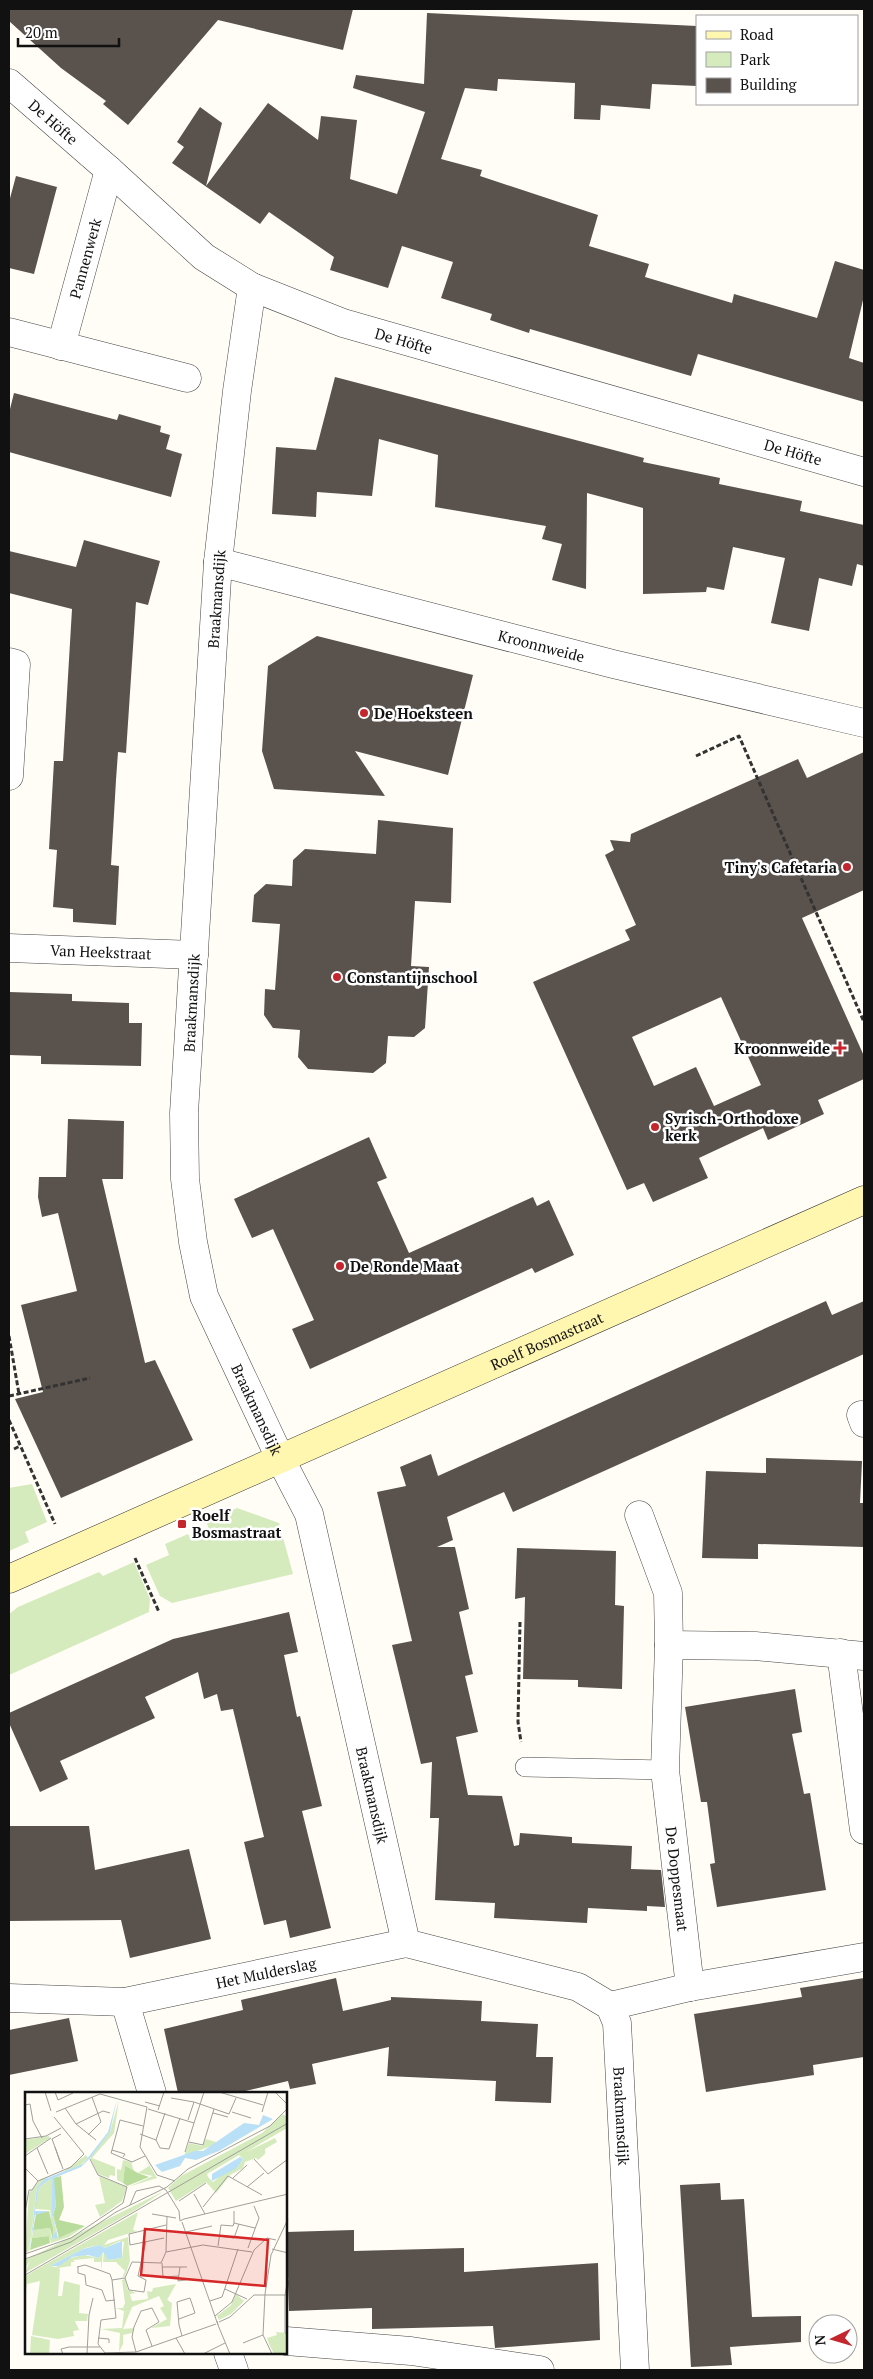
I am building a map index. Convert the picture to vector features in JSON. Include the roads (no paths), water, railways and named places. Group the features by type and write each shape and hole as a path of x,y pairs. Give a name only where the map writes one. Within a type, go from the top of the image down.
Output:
{"main road":[{"name":"Roelf Bosmastraat","path":"9,1579 864,1200"}],"street":[{"name":"De Höfte","path":"9,83 109,170 204,257 252,287 343,323 864,472"},
{"name":"Pannenwerk","path":"61,346 109,170"},
{"name":"Braakmansdijk","path":"252,287 236,391 218,562 184,1113 185,1179 193,1242 204,1296 280,1458 310,1514 406,1943"},
{"path":"9,332 187,378"},
{"name":"Kroonnweide","path":"218,562 613,664 864,723"},
{"path":"9,662 16,664 9,776"},
{"name":"Van Heekstraat","path":"9,948 194,955"},
{"name":"De Doppesmaat","path":"639,1516 668,1593 669,1645 664,1770 690,1987"},
{"path":"669,1645 755,1646 852,1655 864,1830"},
{"path":"406,1943 578,1987 610,2006 690,1987 864,1957"},
{"name":"Het Mulderslag","path":"9,1998 125,2002 406,1943"},
{"path":"125,2002 152,2092"},
{"name":"Braakmansdijk","path":"610,2006 617,2023 635,2370"},
{"path":"288,2342 411,2351 540,2370"},
{"path":"228,2354 234,2370"}],"lane":[{"path":"525,1767 664,1770"}],"place":[{"name":"De Hoeksteen","path":"364,713"},
{"name":"Tiny's Cafetaria","path":"847,867"},
{"name":"Constantijnschool","path":"337,977"},
{"name":"Kroonnweide","path":"840,1048"},
{"name":"Syrisch-Orthodoxe kerk","path":"655,1127"},
{"name":"De Ronde Maat","path":"340,1266"},
{"name":"Roelf Bosmastraat","path":"182,1524"}]}
